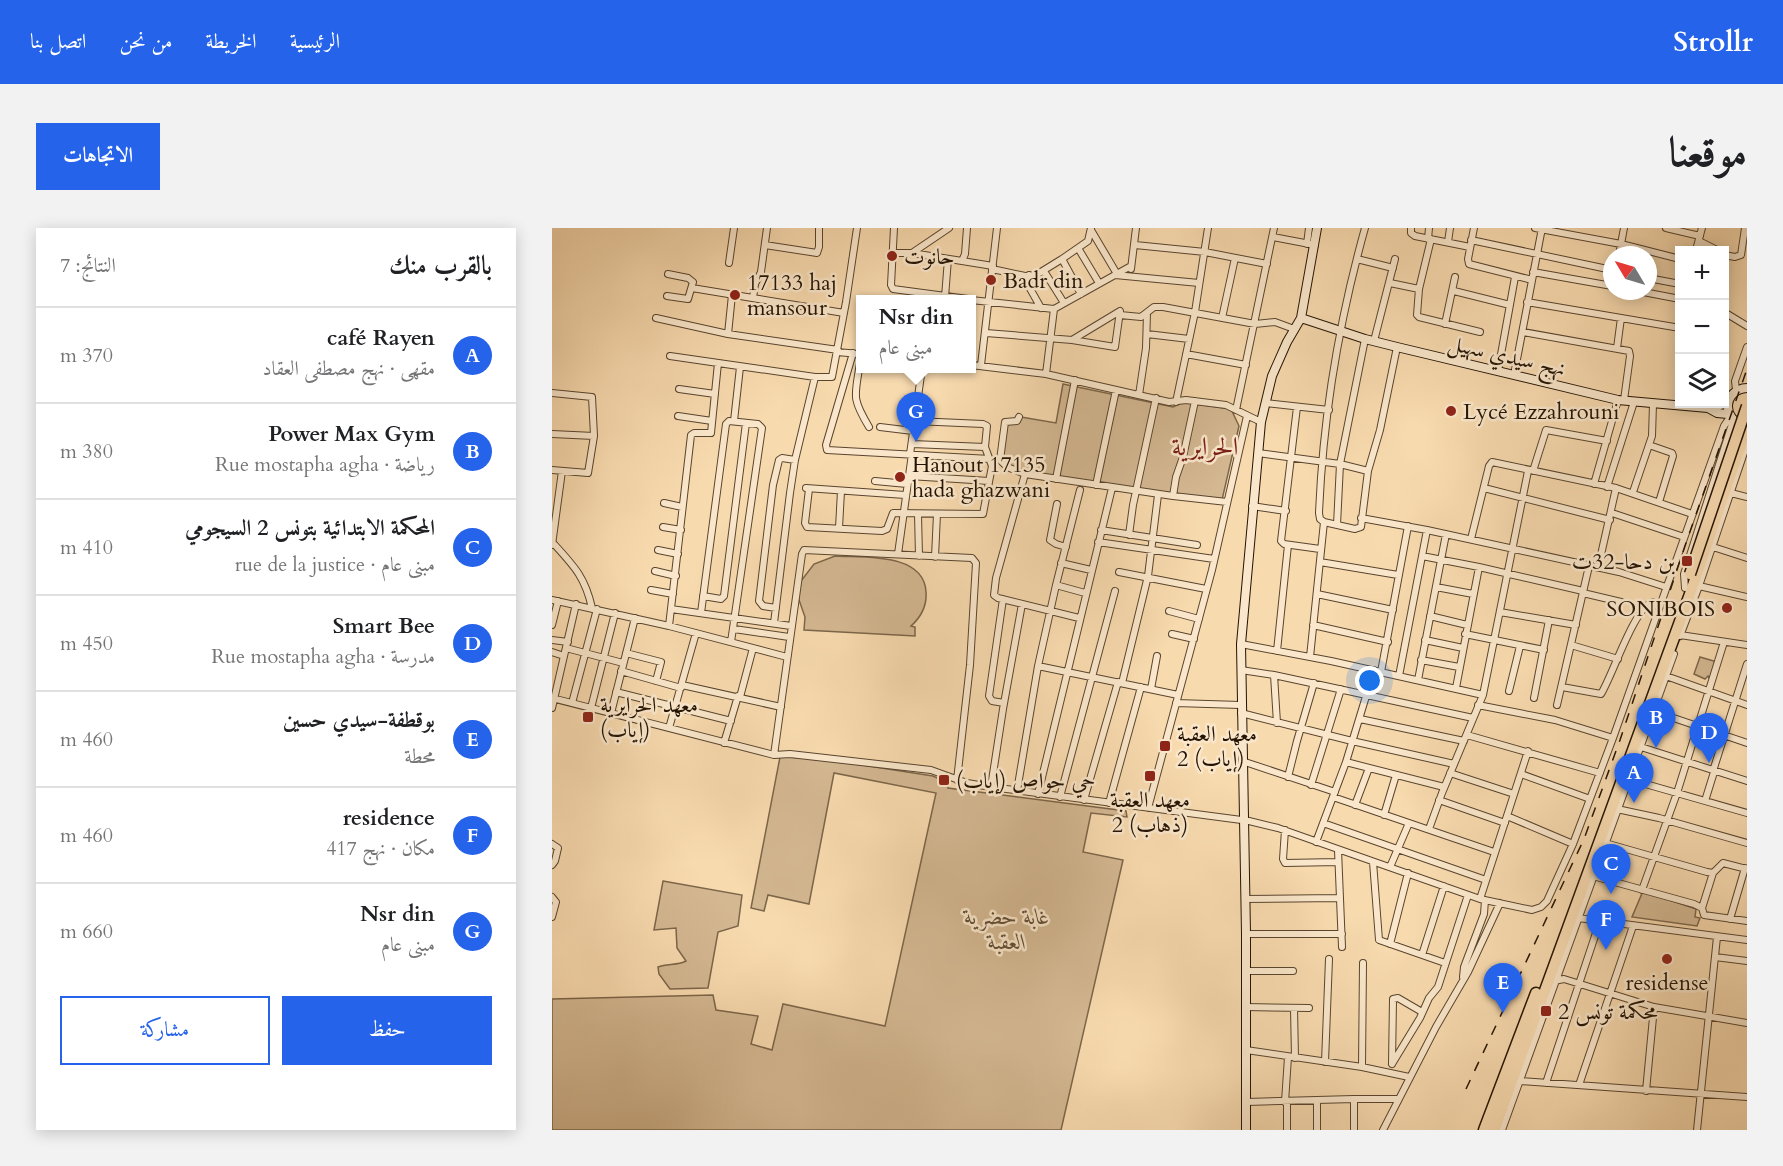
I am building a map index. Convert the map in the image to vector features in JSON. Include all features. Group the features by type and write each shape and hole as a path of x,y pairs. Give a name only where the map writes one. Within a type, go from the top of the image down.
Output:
{"highway":[{"path":"1484,1130 1685,588 1695,578 1747,406"},
{"path":"1494,1130 1695,578 1747,426"}],"street":[{"path":"729,263 734,228"},
{"path":"753,298 755,284 761,272 767,228"},
{"path":"765,245 817,253 819,228"},
{"path":"670,356 815,377 832,376 857,228"},
{"path":"894,228 891,285 893,289 932,295"},
{"path":"912,254 949,228"},
{"path":"962,261 967,228"},
{"path":"981,365 997,228"},
{"path":"1129,276 1136,228"},
{"path":"1176,402 1195,312 1208,228"},
{"path":"1236,410 1274,228"},
{"path":"1309,228 1311,245"},
{"path":"1246,1130 1246,934 1241,644 1261,422 1277,363 1301,318 1311,245 1317,228"},
{"path":"1365,228 1340,330 1322,462 1319,513 1320,519 1324,522 1357,530 1361,527 1368,471 1380,430 1397,347"},
{"path":"1411,228 1413,235 1429,239 1537,253 1603,268"},
{"path":"1429,228 1416,311 1418,316 1480,332"},
{"path":"1448,242 1450,228"},
{"path":"1474,228 1468,259 1471,265 1532,280"},
{"path":"1514,375 1540,228 1675,258"},
{"path":"1621,244 1624,228"},
{"path":"1666,228 1699,238 1712,246"},
{"path":"1697,246 1702,228"},
{"path":"1729,256 1735,258 1739,256 1745,228"},
{"path":"893,253 962,261 1029,275 1044,271 1062,260 1089,239 1091,229"},
{"path":"1091,229 1115,274"},
{"path":"1273,237 1311,245"},
{"path":"1135,245 1205,252 1267,264"},
{"path":"1078,248 1100,283"},
{"path":"1222,318 1235,258"},
{"path":"945,295 948,259"},
{"path":"1357,259 1393,268"},
{"path":"1337,525 1340,464 1369,340 1390,283 1395,259"},
{"path":"1062,260 1081,294"},
{"path":"976,301 1054,309 1131,266"},
{"path":"1044,271 1064,303"},
{"path":"1533,272 1603,284"},
{"path":"667,296 686,300 692,288 691,279 668,274"},
{"path":"1115,274 1199,283"},
{"path":"1029,275 1028,285 1041,308"},
{"path":"1445,324 1454,291 1455,277"},
{"path":"1498,371 1515,277"},
{"path":"1657,280 1675,283"},
{"path":"1390,283 1419,289"},
{"path":"692,288 844,313"},
{"path":"1454,291 1510,305"},
{"path":"728,334 732,295"},
{"path":"1657,295 1675,298"},
{"path":"1527,302 1675,327"},
{"path":"1120,315 1139,317 1148,314 1154,308 1195,312 1255,324 1275,322 1294,329"},
{"path":"1046,374 1054,309"},
{"path":"986,333 1072,340 1115,347 1120,311 1072,340"},
{"path":"1139,395 1148,314"},
{"path":"1729,315 1747,326"},
{"path":"656,318 728,334 856,353"},
{"name":"نهج سيدي سهيل","path":"1301,318 1369,340 1514,375 1621,400 1675,406"},
{"path":"1617,348 1622,318"},
{"path":"1523,332 1629,351 1621,400 1594,484"},
{"path":"1147,334 1189,339"},
{"path":"1729,400 1744,388 1735,381 1747,347"},
{"path":"853,353 826,449 990,459"},
{"path":"1186,354 1246,365"},
{"path":"669,626 691,435 694,433 710,434 718,363"},
{"path":"976,365 1046,374 1176,402 1184,400 1226,405 1261,422"},
{"path":"734,421 740,367"},
{"path":"859,373 854,398 857,408 869,427"},
{"path":"898,554 921,373"},
{"path":"774,623 795,460 815,377"},
{"path":"1056,479 1075,381"},
{"path":"679,389 715,394"},
{"path":"1096,485 1116,390"},
{"path":"552,393 592,396 594,436 590,472 587,474 552,470"},
{"path":"1129,535 1136,490 1156,398"},
{"path":"1173,496 1176,477 1184,457 1195,401"},
{"path":"1607,487 1634,402"},
{"path":"1265,403 1329,410"},
{"path":"1633,492 1653,432 1653,404"},
{"path":"1297,407 1281,539 1282,543 1288,545 1320,549"},
{"name":"نهج سيدي سهيل","path":"1708,408 1747,426"},
{"path":"1685,588 1684,574 1731,417 1727,408"},
{"path":"678,416 712,421"},
{"path":"1148,808 1215,559 1247,416"},
{"path":"1019,417 1017,421 1005,422 1000,460 1007,467 1025,474 1112,488 1227,502"},
{"path":"553,698 724,744 774,755 790,754 931,771 991,788 1244,820 1285,830 1483,900 1532,910 1544,905 1573,844 1724,426 1731,417"},
{"path":"701,613 726,424 734,421 760,425 762,428 731,642"},
{"path":"905,495 807,489 805,526 885,531 892,513 983,514 992,466 985,447 987,428 985,424 915,421"},
{"path":"703,596 721,599 724,596 746,423"},
{"path":"880,427 913,431"},
{"path":"1429,829 1482,694 1522,498 1546,430 1607,441"},
{"path":"552,434 594,436"},
{"path":"1502,1130 1666,676 1695,578 1713,547 1747,443"},
{"path":"912,444 985,447"},
{"path":"1649,445 1672,453 1674,456 1659,502"},
{"path":"1258,453 1340,464 1368,471"},
{"path":"776,608 763,606 759,601 773,484 778,460 782,458 795,460"},
{"path":"1471,539 1491,463 1633,492 1692,514"},
{"path":"562,471 553,544 581,575 594,609 586,653 572,703"},
{"path":"1025,474 996,578 994,595 1079,618"},
{"path":"909,476 989,481"},
{"path":"875,481 907,484"},
{"path":"1038,794 1112,488"},
{"path":"1484,488 1611,516 1684,537"},
{"path":"1598,568 1616,488"},
{"path":"1017,791 1038,666 1080,489"},
{"path":"839,528 841,491"},
{"path":"1731,493 1747,497"},
{"path":"1084,800 1120,682 1148,576 1153,551 1158,495"},
{"path":"664,503 682,507"},
{"path":"1057,504 1050,540 1066,547"},
{"path":"1252,506 1286,510"},
{"path":"918,514 918,556"},
{"path":"935,557 937,514"},
{"path":"1361,518 1512,548 1638,577 1666,587"},
{"path":"1310,657 1324,522"},
{"path":"1316,842 1346,762 1367,695 1388,642 1408,526"},
{"path":"663,527 681,530"},
{"path":"1101,530 1197,545"},
{"path":"1400,676 1427,530"},
{"path":"1418,680 1446,534"},
{"path":"1098,542 1215,559"},
{"path":"1277,651 1288,545"},
{"path":"1713,547 1747,558"},
{"path":"658,550 678,554"},
{"path":"774,755 789,637 804,550 972,558 976,563 970,665 957,780"},
{"path":"1422,556 1506,573 1621,602"},
{"path":"1320,562 1398,575"},
{"path":"1061,563 1091,570"},
{"path":"1557,705 1589,566"},
{"path":"1456,688 1479,567"},
{"path":"655,572 676,576"},
{"path":"1119,572 1206,589"},
{"path":"1695,578 1747,597"},
{"path":"1056,585 1085,593"},
{"path":"1436,587 1473,594"},
{"path":"651,590 673,594"},
{"path":"1060,796 1115,591"},
{"path":"1317,594 1393,610"},
{"path":"1004,599 989,696 992,701 1004,703"},
{"path":"552,625 555,600 669,626 787,657"},
{"path":"1562,687 1600,694 1640,612 1650,602 1659,607"},
{"path":"552,708 576,604"},
{"path":"991,788 1022,604"},
{"path":"671,609 791,626"},
{"path":"1169,611 1199,619"},
{"path":"1500,612 1576,625"},
{"path":"591,708 615,613"},
{"path":"1430,616 1467,625"},
{"path":"611,713 635,618"},
{"path":"1533,698 1549,620"},
{"path":"1314,625 1388,642"},
{"path":"734,629 789,637"},
{"path":"669,728 696,633"},
{"path":"1172,634 1194,639"},
{"path":"1466,634 1544,650"},
{"path":"1680,635 1747,645"},
{"path":"552,640 586,653 623,663"},
{"path":"1425,640 1463,648"},
{"path":"1642,890 1677,793 1724,642"},
{"path":"1241,644 1482,694"},
{"path":"1571,645 1618,660"},
{"path":"1509,690 1520,646"},
{"path":"724,744 753,648"},
{"path":"552,652 564,656"},
{"path":"626,653 661,662 656,681"},
{"path":"1151,689 1157,656"},
{"path":"1421,660 1459,667"},
{"path":"1705,801 1747,664"},
{"path":"1038,666 1151,689 1177,699 1241,709 1300,729 1454,764"},
{"path":"1241,670 1314,683 1473,718"},
{"path":"621,671 656,681 739,697 781,708"},
{"path":"1274,675 1277,723"},
{"path":"1666,676 1747,705"},
{"path":"1288,777 1314,683"},
{"path":"1109,803 1141,687"},
{"path":"1311,785 1341,689"},
{"path":"616,692 731,721"},
{"path":"1478,705 1555,720 1613,738"},
{"path":"1653,711 1747,743"},
{"path":"1360,719 1528,752 1600,773"},
{"path":"1641,747 1747,781"},
{"path":"1463,978 1464,967 1484,914 1483,900 1486,880 1494,852 1528,752"},
{"path":"1242,761 1311,785 1355,805 1494,852"},
{"path":"1346,762 1444,787"},
{"path":"1355,805 1369,768"},
{"path":"1450,773 1514,794"},
{"path":"1521,774 1590,799"},
{"path":"1384,815 1396,775"},
{"path":"1628,779 1747,813"},
{"path":"1439,800 1506,820 1573,844"},
{"path":"1617,809 1667,820 1747,843"},
{"path":"1323,823 1486,880"},
{"path":"1390,867 1409,823"},
{"path":"1285,830 1283,859 1286,863 1338,862"},
{"path":"1605,843 1713,873"},
{"path":"552,844 558,848 552,865"},
{"path":"1338,850 1342,947"},
{"path":"1373,862 1378,938 1445,963"},
{"path":"1730,919 1746,868 1723,863 1713,873 1702,908 1704,915 1730,919 1747,921"},
{"path":"1390,944 1408,873"},
{"path":"1593,876 1702,908"},
{"path":"1422,955 1444,886"},
{"path":"1392,1064 1429,998 1438,987 1468,895"},
{"path":"552,897 556,902 552,917"},
{"path":"1245,899 1340,898"},
{"path":"1383,1130 1500,903"},
{"path":"1578,918 1747,940"},
{"path":"1546,1083 1600,921"},
{"path":"1579,1085 1633,926"},
{"path":"1246,934 1342,934"},
{"path":"1696,1130 1717,937"},
{"path":"1715,957 1747,961"},
{"path":"1325,1062 1329,959"},
{"path":"1362,1067 1363,963"},
{"path":"1246,971 1293,971"},
{"path":"1554,981 1564,979 1654,1007 1747,1023"},
{"path":"1392,1073 1393,999 1398,998 1422,1012"},
{"path":"1245,1007 1309,1008"},
{"path":"1647,1090 1654,1007"},
{"path":"1287,1130 1286,1102 1292,1057 1294,1008"},
{"path":"1246,1050 1362,1067 1410,1077"},
{"path":"1520,1081 1747,1097"},
{"path":"1354,1099 1354,1130"},
{"path":"1317,1100 1317,1130"},
{"path":"1246,1102 1398,1100"}],"green space":[{"path":"1063,384 1173,407 1183,402 1231,409 1239,426 1222,500 1025,473 1000,461 1006,422 1021,417 1056,423"},
{"path":"835,556 890,560 915,570 923,579 926,597 923,610 911,626 915,627 915,636 804,630 805,617 798,597 801,581 814,564"},
{"path":"1700,657 1717,662 1710,680 1708,676 1705,679 1694,674"},
{"name":"غابة حضرية العقبة","path":"780,757 817,758 933,776 948,783 948,788 1126,811 1127,817 1091,813 1083,852 1123,860 1061,1130 552,1130 552,999 713,995 716,1010 758,1016 751,1044 772,1050 783,1004 885,1026 936,793 834,773 809,904 768,895 764,911 751,908"},
{"path":"663,881 742,895 738,926 718,932 708,988 670,989 659,974 658,967 686,961 677,948 676,928 654,930"},
{"path":"1643,891 1696,909 1695,917 1700,918 1697,926 1632,917"}],"railway":[{"path":"1466,1089 1584,839 1747,369"}],"place":[{"name":"حانوت","path":"892,256"},
{"name":"Badr din","path":"991,280"},
{"name":"17133 haj mansour","path":"735,295"},
{"name":"Lycé Ezzahrouni","path":"1451,411"},
{"name":"Nsr din","path":"916,442"},
{"name":"Hanout 17135 hada ghazwani","path":"900,477"},
{"name":"بن دحا-32ت","path":"1687,561"},
{"name":"SONIBOIS","path":"1727,608"},
{"name":"معهد الحرايرية (إياب)","path":"588,717"},
{"name":"معهد العقبة 2 (إياب)","path":"1165,746"},
{"name":"Power Max Gym","path":"1656,748"},
{"name":"Smart Bee","path":"1709,763"},
{"name":"معهد العقبة 2 (ذهاب)","path":"1150,776"},
{"name":"حي حواص (إياب)","path":"944,780"},
{"name":"café Rayen","path":"1634,803"},
{"name":"المحكمة الابتدائية بتونس 2 السيجومي","path":"1611,894"},
{"name":"residence","path":"1606,950"},
{"name":"residense","path":"1667,959"},
{"name":"محكمة تونس 2","path":"1546,1011"},
{"name":"بوقطفة-سيدي حسين","path":"1503,1013"}],"district":[{"name":"الحرايرية","path":"1205,446"}]}
